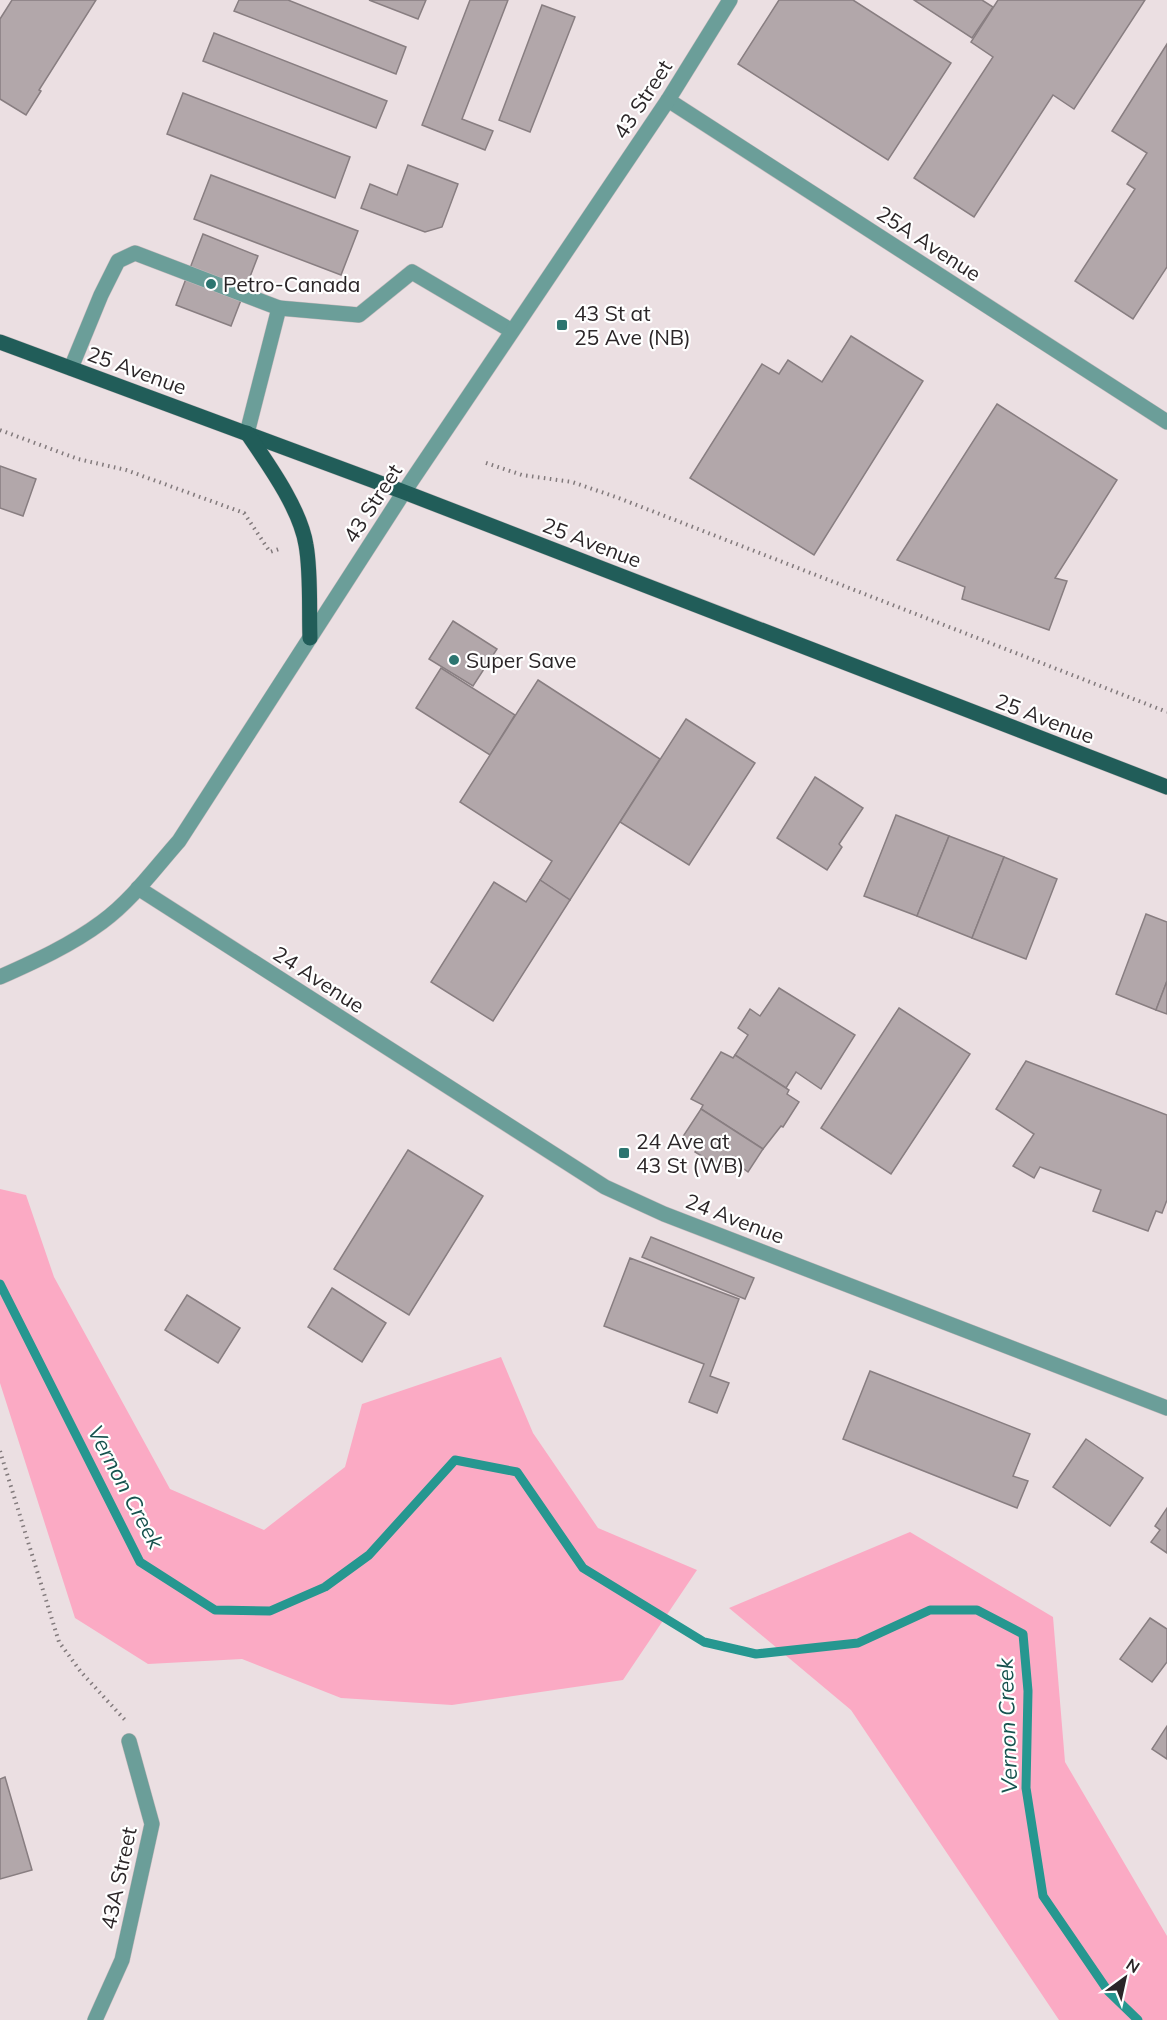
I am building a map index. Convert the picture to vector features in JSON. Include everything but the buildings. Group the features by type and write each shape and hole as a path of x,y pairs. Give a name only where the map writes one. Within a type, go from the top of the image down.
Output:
{"main road":[{"name":"25 Avenue","path":"0,342 404,492 1167,787"},
{"path":"248,433 280,482 294,510 306,544 310,638"}],"street":[{"name":"43 Street","path":"0,977 54,953 104,921 138,888 179,841 404,492 668,100 730,0"},
{"name":"25A Avenue","path":"668,100 1167,422"},
{"path":"71,368 101,295 118,261 135,253 279,309 359,315 412,272 512,331"},
{"path":"248,433 279,309"},
{"name":"24 Avenue","path":"138,888 605,1187 664,1214 1167,1408"},
{"name":"43A Street","path":"95,2020 122,1960 152,1824 129,1741"}],"path":[{"path":"0,430 78,459 126,470 244,513 270,552 285,548"},
{"path":"486,463 522,475 572,482 616,497 1167,712"},
{"path":"0,1451 58,1642 81,1672 127,1722"}],"shaded area":[{"path":"0,1189 26,1195 54,1277 170,1489 264,1530 345,1467 362,1404 501,1357 533,1433 598,1528 697,1570 623,1680 452,1705 341,1698 242,1659 148,1664 75,1618 0,1383"},
{"path":"910,1532 1053,1617 1065,1762 1167,1936 1167,2020 1059,2020 851,1710 729,1608"}],"waterway":[{"name":"Vernon Creek","path":"0,1284 140,1562 215,1610 270,1611 325,1587 369,1555 455,1460 517,1472 583,1568 704,1642 756,1654 858,1643 930,1610 977,1610 1023,1634 1028,1691 1026,1788 1043,1896 1108,1991 1138,2020"}],"place":[{"name":"Petro-Canada","path":"211,284"},
{"name":"43 St at 25 Ave (NB)","path":"562,325"},
{"name":"Super Save","path":"454,660"},
{"name":"24 Ave at 43 St (WB)","path":"624,1153"}]}
